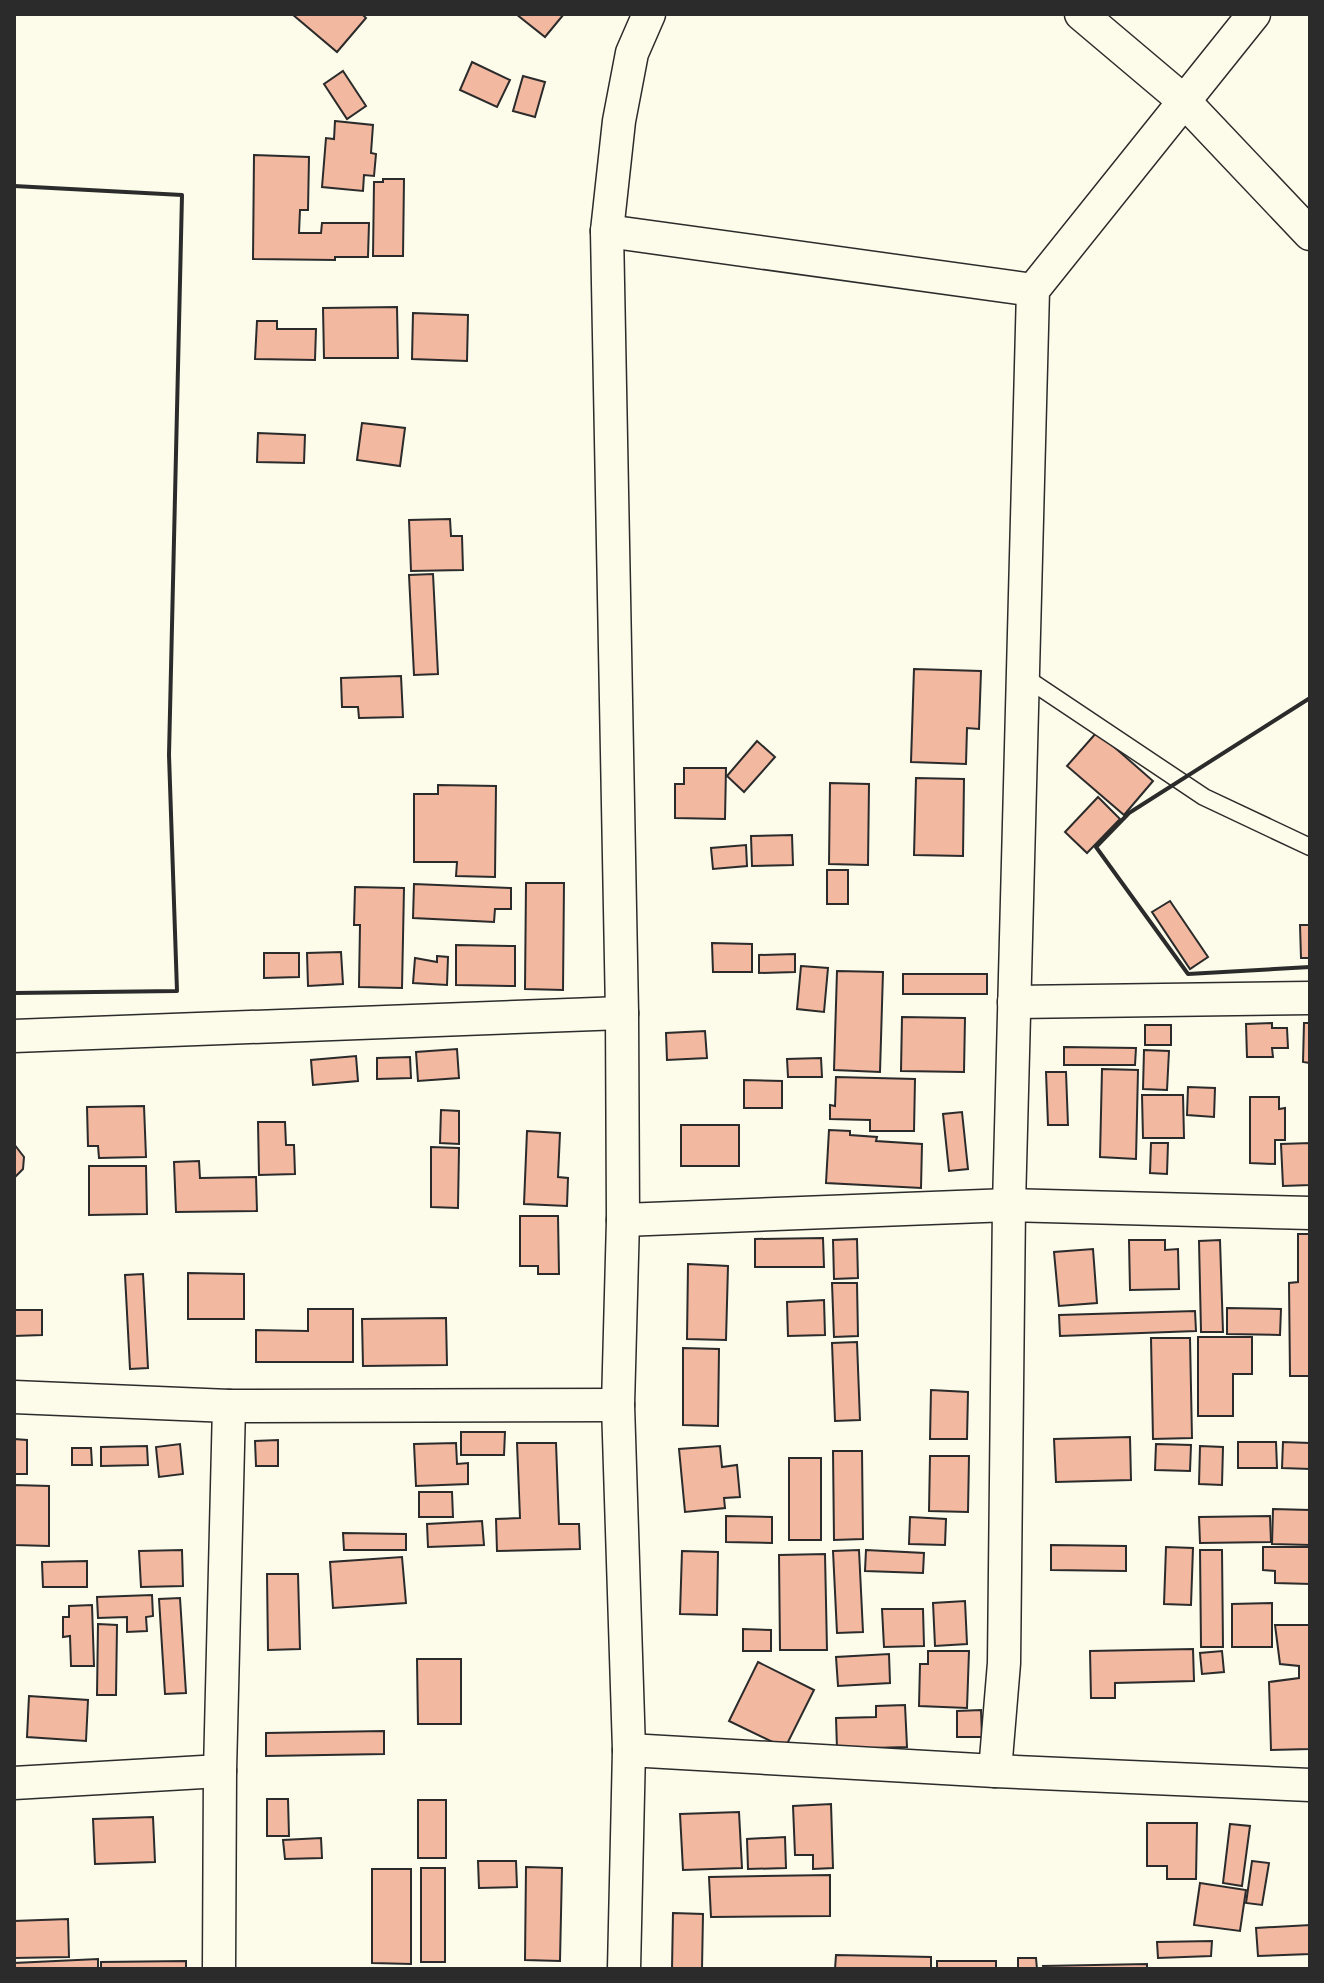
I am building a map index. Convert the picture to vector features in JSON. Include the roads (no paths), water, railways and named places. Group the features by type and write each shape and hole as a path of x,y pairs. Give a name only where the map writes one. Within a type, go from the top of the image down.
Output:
{"street":[{"path":"624,1969 629,1750 618,1405 623,1220 622,1013 607,231 624,94 632,53 649,14"},
{"path":"1081,14 1184,101 1310,234"},
{"path":"995,1771 1004,1663 1009,1205 1033,290 1254,14"},
{"path":"607,231 1033,290"},
{"path":"1014,1002 1310,998"},
{"path":"14,1036 622,1013"},
{"path":"623,1220 1009,1205 1310,1213"},
{"path":"14,1397 229,1406 618,1405"},
{"path":"219,1969 220,1771 229,1406"},
{"path":"629,1750 1310,1785"},
{"path":"14,1783 220,1771"}],"lane":[{"path":"1023,676 1204,797 1310,847"}]}
